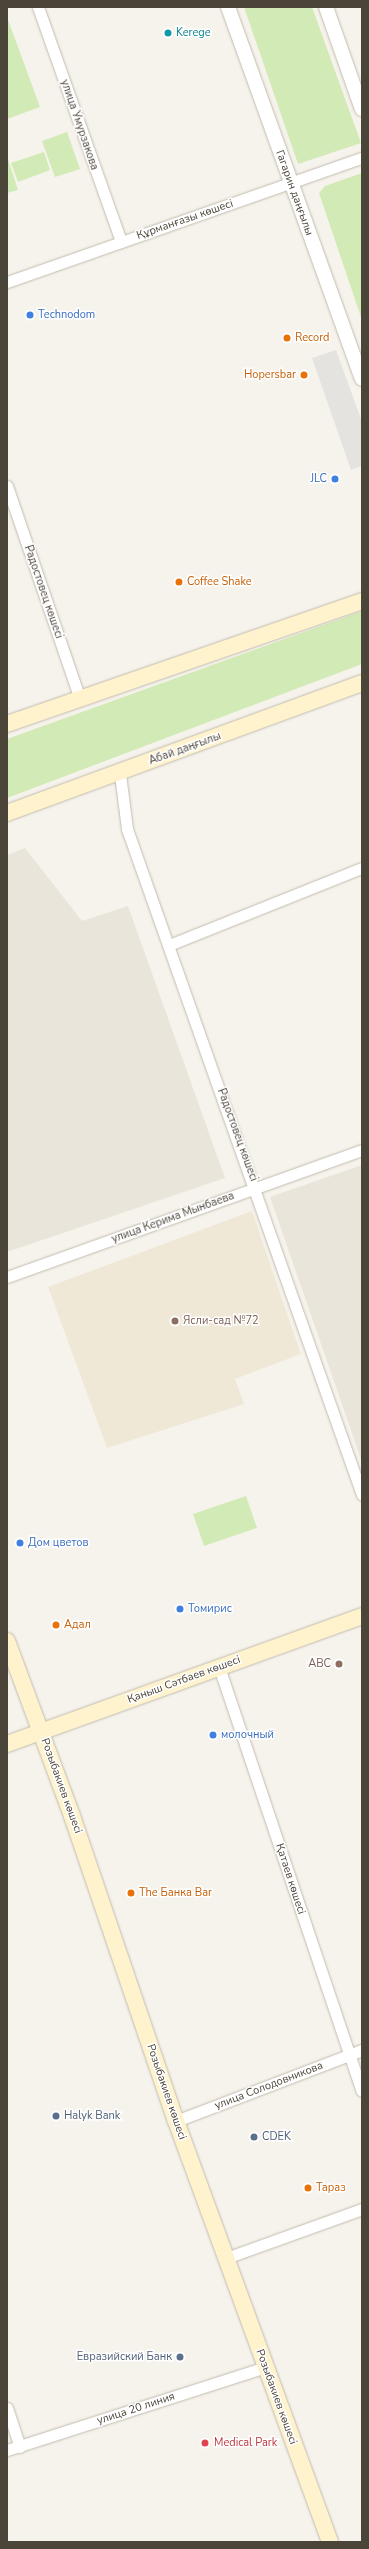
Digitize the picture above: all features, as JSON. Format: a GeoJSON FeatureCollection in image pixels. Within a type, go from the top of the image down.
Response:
{"type":"FeatureCollection","features":[{"type":"Feature","properties":{"kind":"main road"},"geometry":{"type":"LineString","coordinates":[[7,724],[362,601]]}},
{"type":"Feature","properties":{"kind":"main road","name":"Абай даңғылы"},"geometry":{"type":"LineString","coordinates":[[7,813],[120,774],[362,684]]}},
{"type":"Feature","properties":{"kind":"main road","name":"Қаныш Сәтбаев көшесі"},"geometry":{"type":"LineString","coordinates":[[7,1744],[362,1616]]}},
{"type":"Feature","properties":{"kind":"main road","name":"Розыбакиев көшесі"},"geometry":{"type":"LineString","coordinates":[[7,1641],[41,1731],[176,2121],[330,2542]]}},
{"type":"Feature","properties":{"kind":"street","name":"улица Умурзакова"},"geometry":{"type":"LineString","coordinates":[[38,7],[120,242]]}},
{"type":"Feature","properties":{"kind":"street","name":"Гагарин даңғылы"},"geometry":{"type":"LineString","coordinates":[[228,7],[290,183],[362,379]]}},
{"type":"Feature","properties":{"kind":"street"},"geometry":{"type":"LineString","coordinates":[[326,7],[362,109]]}},
{"type":"Feature","properties":{"kind":"street","name":"Құрманғазы көшесі"},"geometry":{"type":"LineString","coordinates":[[7,282],[362,158]]}},
{"type":"Feature","properties":{"kind":"street","name":"Радостовец көшесі"},"geometry":{"type":"LineString","coordinates":[[7,486],[80,699]]}},
{"type":"Feature","properties":{"kind":"street","name":"Радостовец көшесі"},"geometry":{"type":"LineString","coordinates":[[120,774],[127,829],[256,1188],[362,1495]]}},
{"type":"Feature","properties":{"kind":"street"},"geometry":{"type":"LineString","coordinates":[[168,944],[362,868]]}},
{"type":"Feature","properties":{"kind":"street","name":"улица Керима Мынбаева"},"geometry":{"type":"LineString","coordinates":[[7,1277],[362,1150]]}},
{"type":"Feature","properties":{"kind":"street","name":"Қатаев көшесі"},"geometry":{"type":"LineString","coordinates":[[218,1667],[348,2056],[362,2091]]}},
{"type":"Feature","properties":{"kind":"street","name":"улица Солодовникова"},"geometry":{"type":"LineString","coordinates":[[176,2121],[362,2050]]}},
{"type":"Feature","properties":{"kind":"street"},"geometry":{"type":"LineString","coordinates":[[226,2258],[362,2209]]}},
{"type":"Feature","properties":{"kind":"street","name":"улица 20 линия"},"geometry":{"type":"LineString","coordinates":[[7,2450],[265,2366]]}},
{"type":"Feature","properties":{"kind":"street"},"geometry":{"type":"LineString","coordinates":[[7,2408],[20,2447]]}},
{"type":"Feature","properties":{"kind":"shaded area"},"geometry":{"type":"Polygon","coordinates":[[[336,350],[362,422],[362,466],[351,470],[312,358],[336,350]]]}},
{"type":"Feature","properties":{"kind":"shaded area"},"geometry":{"type":"Polygon","coordinates":[[[25,848],[82,921],[128,906],[225,1178],[7,1252],[7,855],[25,848]]]}},
{"type":"Feature","properties":{"kind":"shaded area"},"geometry":{"type":"Polygon","coordinates":[[[362,1165],[362,1462],[270,1197],[362,1165]]]}},
{"type":"Feature","properties":{"kind":"shaded area","name":"Ясли-сад №72"},"geometry":{"type":"Polygon","coordinates":[[[252,1211],[301,1354],[235,1379],[244,1404],[107,1448],[48,1287],[252,1211]]]}},
{"type":"Feature","properties":{"kind":"green space"},"geometry":{"type":"Polygon","coordinates":[[[244,7],[312,7],[361,143],[298,164],[244,7]]]}},
{"type":"Feature","properties":{"kind":"green space"},"geometry":{"type":"Polygon","coordinates":[[[7,17],[40,107],[7,119],[7,17]]]}},
{"type":"Feature","properties":{"kind":"green space"},"geometry":{"type":"Polygon","coordinates":[[[67,132],[80,169],[55,177],[42,141],[67,132]]]}},
{"type":"Feature","properties":{"kind":"green space"},"geometry":{"type":"Polygon","coordinates":[[[44,152],[50,170],[18,182],[11,163],[44,152]]]}},
{"type":"Feature","properties":{"kind":"green space"},"geometry":{"type":"Polygon","coordinates":[[[7,156],[18,190],[7,193],[7,156]]]}},
{"type":"Feature","properties":{"kind":"green space"},"geometry":{"type":"Polygon","coordinates":[[[362,173],[362,320],[319,193],[325,186],[362,173]]]}},
{"type":"Feature","properties":{"kind":"green space"},"geometry":{"type":"Polygon","coordinates":[[[362,611],[362,664],[7,798],[7,739],[362,611]]]}},
{"type":"Feature","properties":{"kind":"green space"},"geometry":{"type":"Polygon","coordinates":[[[246,1496],[257,1528],[204,1546],[193,1514],[246,1496]]]}},
{"type":"Feature","properties":{"kind":"place","name":"Kerege"},"geometry":{"type":"Point","coordinates":[168,33]}},
{"type":"Feature","properties":{"kind":"place","name":"Technodom"},"geometry":{"type":"Point","coordinates":[30,315]}},
{"type":"Feature","properties":{"kind":"place","name":"Record"},"geometry":{"type":"Point","coordinates":[287,338]}},
{"type":"Feature","properties":{"kind":"place","name":"Hopersbar"},"geometry":{"type":"Point","coordinates":[304,375]}},
{"type":"Feature","properties":{"kind":"place","name":"JLC"},"geometry":{"type":"Point","coordinates":[335,479]}},
{"type":"Feature","properties":{"kind":"place","name":"Coffee Shake"},"geometry":{"type":"Point","coordinates":[179,582]}},
{"type":"Feature","properties":{"kind":"place","name":"Ясли-сад №72"},"geometry":{"type":"Point","coordinates":[175,1321]}},
{"type":"Feature","properties":{"kind":"place","name":"Дом цветов"},"geometry":{"type":"Point","coordinates":[20,1543]}},
{"type":"Feature","properties":{"kind":"place","name":"Томирис"},"geometry":{"type":"Point","coordinates":[180,1609]}},
{"type":"Feature","properties":{"kind":"place","name":"Адал"},"geometry":{"type":"Point","coordinates":[56,1625]}},
{"type":"Feature","properties":{"kind":"place","name":"ABC"},"geometry":{"type":"Point","coordinates":[339,1664]}},
{"type":"Feature","properties":{"kind":"place","name":"молочный"},"geometry":{"type":"Point","coordinates":[213,1735]}},
{"type":"Feature","properties":{"kind":"place","name":"The Банка Bar"},"geometry":{"type":"Point","coordinates":[131,1893]}},
{"type":"Feature","properties":{"kind":"place","name":"Halyk Bank"},"geometry":{"type":"Point","coordinates":[56,2116]}},
{"type":"Feature","properties":{"kind":"place","name":"CDEK"},"geometry":{"type":"Point","coordinates":[254,2137]}},
{"type":"Feature","properties":{"kind":"place","name":"Тараз"},"geometry":{"type":"Point","coordinates":[308,2188]}},
{"type":"Feature","properties":{"kind":"place","name":"Евразийский Банк"},"geometry":{"type":"Point","coordinates":[180,2357]}},
{"type":"Feature","properties":{"kind":"place","name":"Medical Park"},"geometry":{"type":"Point","coordinates":[205,2443]}}]}
